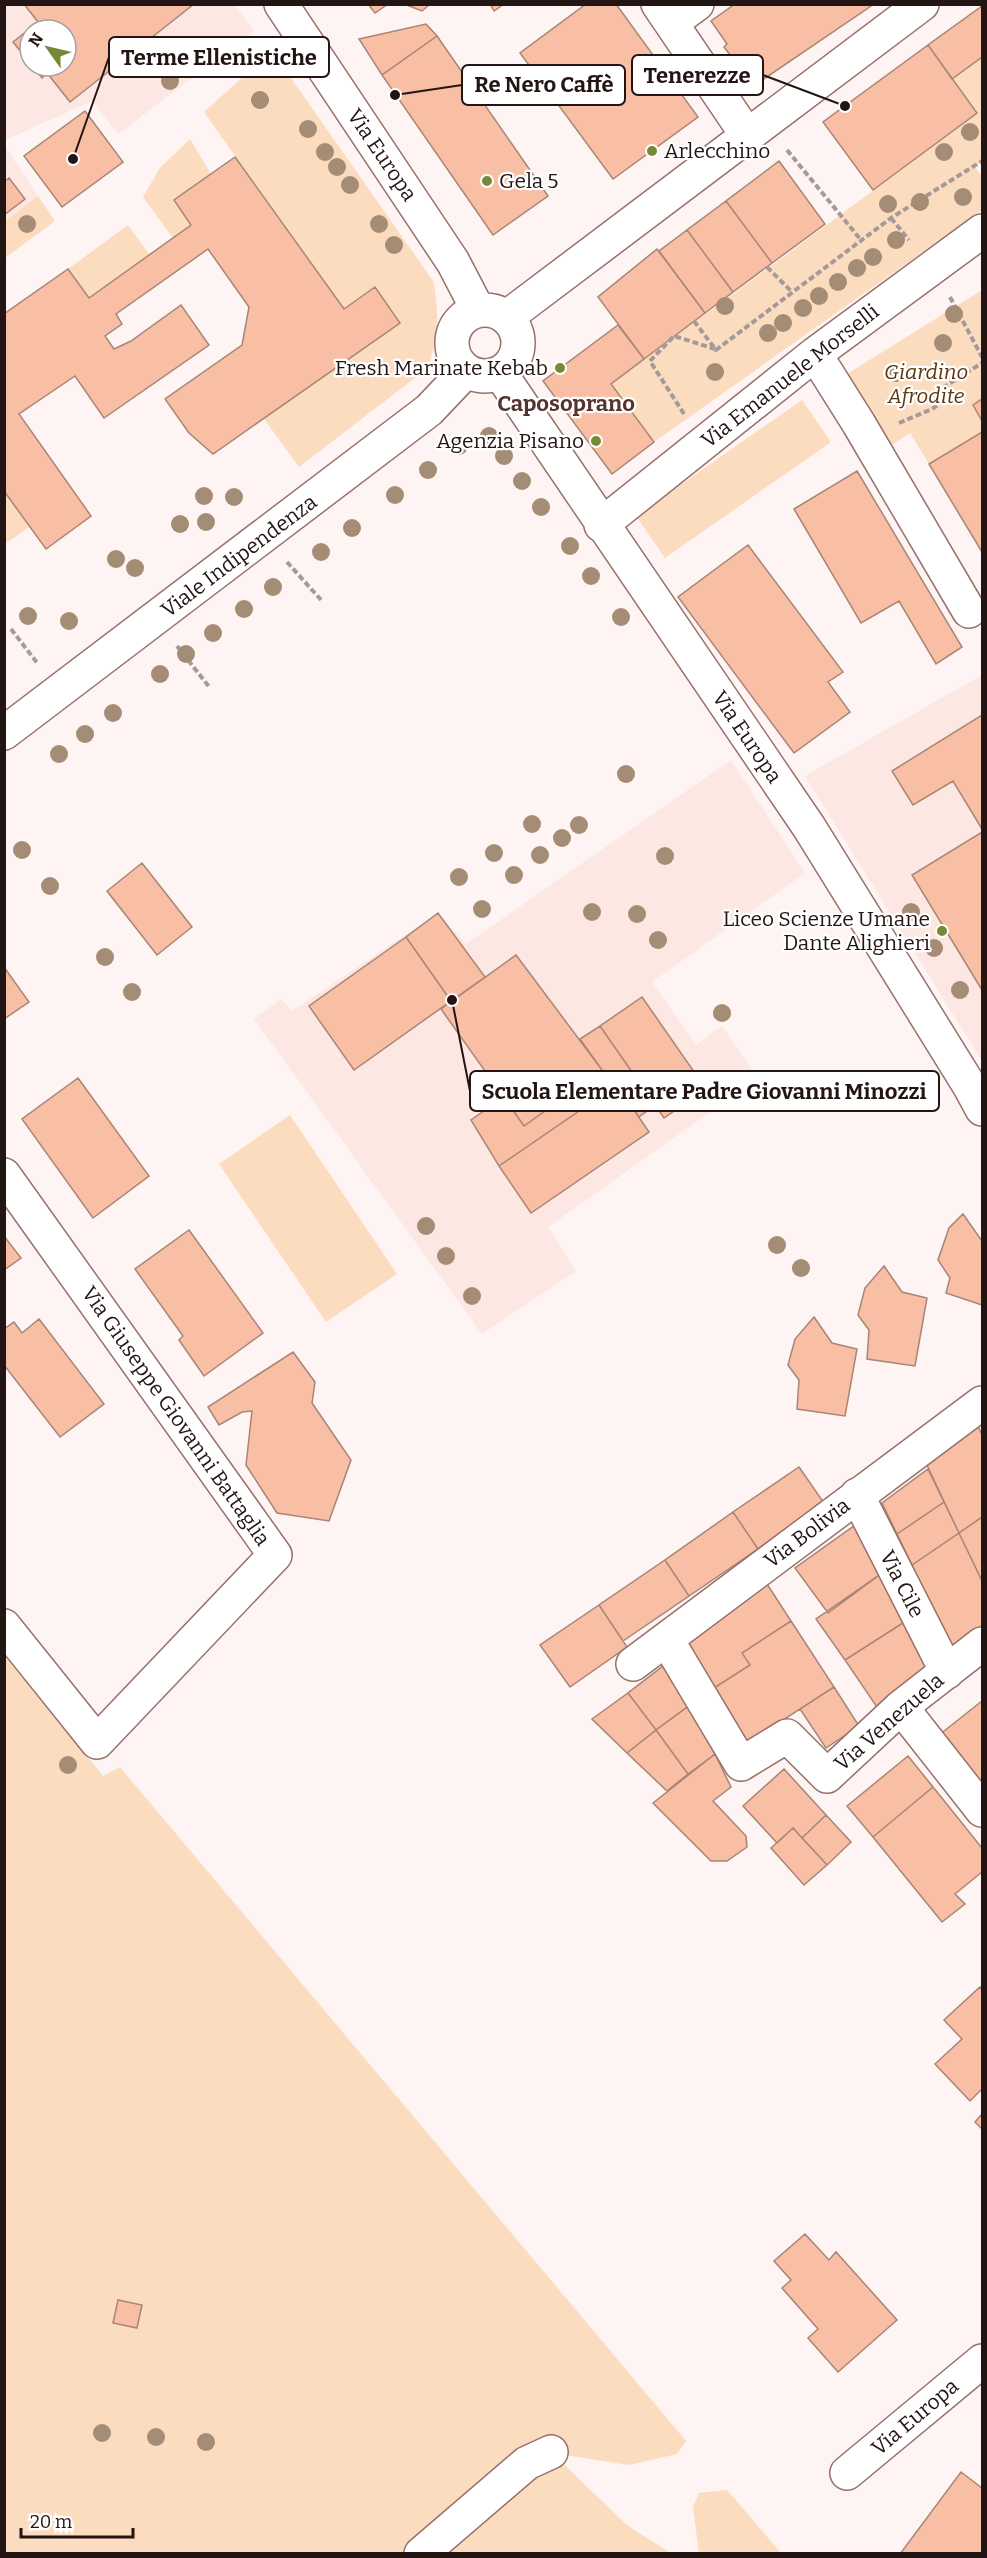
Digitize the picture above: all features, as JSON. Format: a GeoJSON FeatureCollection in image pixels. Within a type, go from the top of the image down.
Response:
{"type":"FeatureCollection","features":[{"type":"Feature","properties":{"kind":"street","name":"Via Europa"},"geometry":{"type":"LineString","coordinates":[[281,4],[453,262],[493,314]]}},
{"type":"Feature","properties":{"kind":"street"},"geometry":{"type":"LineString","coordinates":[[493,314],[518,336],[519,347],[515,358],[500,373],[489,376],[466,371],[455,360],[451,345],[454,329],[464,316],[493,314],[756,129],[922,4]]}},
{"type":"Feature","properties":{"kind":"street"},"geometry":{"type":"LineString","coordinates":[[675,11],[756,129]]}},
{"type":"Feature","properties":{"kind":"street","name":"Via Emanuele Morselli"},"geometry":{"type":"LineString","coordinates":[[601,525],[815,354],[982,231]]}},
{"type":"Feature","properties":{"kind":"street"},"geometry":{"type":"LineString","coordinates":[[815,354],[969,610]]}},
{"type":"Feature","properties":{"kind":"street","name":"Viale Indipendenza"},"geometry":{"type":"LineString","coordinates":[[4,733],[269,534],[429,410],[466,371]]}},
{"type":"Feature","properties":{"kind":"street","name":"Via Europa"},"geometry":{"type":"LineString","coordinates":[[500,373],[601,525],[809,828],[982,1109]]}},
{"type":"Feature","properties":{"kind":"street","name":"Via Giuseppe Giovanni Battaglia"},"geometry":{"type":"LineString","coordinates":[[4,1175],[275,1555],[191,1646],[97,1742],[4,1626]]}},
{"type":"Feature","properties":{"kind":"street","name":"Via Bolivia"},"geometry":{"type":"LineString","coordinates":[[633,1664],[982,1404]]}},
{"type":"Feature","properties":{"kind":"street","name":"Via Cile"},"geometry":{"type":"LineString","coordinates":[[857,1495],[947,1672]]}},
{"type":"Feature","properties":{"kind":"street","name":"Via Venezuela"},"geometry":{"type":"LineString","coordinates":[[667,1640],[741,1764],[787,1736],[827,1776],[902,1707],[982,1644]]}},
{"type":"Feature","properties":{"kind":"street"},"geometry":{"type":"LineString","coordinates":[[902,1707],[982,1810]]}},
{"type":"Feature","properties":{"kind":"street","name":"Via Europa"},"geometry":{"type":"LineString","coordinates":[[847,2473],[982,2361]]}},
{"type":"Feature","properties":{"kind":"street"},"geometry":{"type":"LineString","coordinates":[[421,2553],[527,2463],[551,2452]]}},
{"type":"Feature","properties":{"kind":"path"},"geometry":{"type":"LineString","coordinates":[[756,129],[861,240]]}},
{"type":"Feature","properties":{"kind":"path"},"geometry":{"type":"LineString","coordinates":[[716,350],[891,218],[982,161]]}},
{"type":"Feature","properties":{"kind":"path"},"geometry":{"type":"LineString","coordinates":[[767,267],[792,292]]}},
{"type":"Feature","properties":{"kind":"path"},"geometry":{"type":"LineString","coordinates":[[956,307],[982,357]]}},
{"type":"Feature","properties":{"kind":"path"},"geometry":{"type":"LineString","coordinates":[[694,321],[716,350]]}},
{"type":"Feature","properties":{"kind":"path"},"geometry":{"type":"LineString","coordinates":[[684,414],[650,361],[675,336],[716,350]]}},
{"type":"Feature","properties":{"kind":"path"},"geometry":{"type":"LineString","coordinates":[[859,424],[874,414],[889,417],[899,423],[932,409],[945,400],[944,387],[982,363]]}},
{"type":"Feature","properties":{"kind":"path"},"geometry":{"type":"LineString","coordinates":[[291,567],[322,601]]}},
{"type":"Feature","properties":{"kind":"path"},"geometry":{"type":"LineString","coordinates":[[11,629],[40,667]]}},
{"type":"Feature","properties":{"kind":"path"},"geometry":{"type":"LineString","coordinates":[[178,648],[210,688]]}},
{"type":"Feature","properties":{"kind":"shaded area"},"geometry":{"type":"Polygon","coordinates":[[[4,5],[235,5],[254,31],[118,134],[92,101],[5,140],[4,5]]]}},
{"type":"Feature","properties":{"kind":"shaded area"},"geometry":{"type":"Polygon","coordinates":[[[4,145],[38,196],[5,221],[4,221],[4,145]]]}},
{"type":"Feature","properties":{"kind":"shaded area","name":"Liceo Scienze Umane Dante Alighieri"},"geometry":{"type":"Polygon","coordinates":[[[982,675],[982,1061],[805,776],[982,675]]]}},
{"type":"Feature","properties":{"kind":"shaded area"},"geometry":{"type":"Polygon","coordinates":[[[731,760],[805,873],[652,982],[696,1045],[722,1026],[758,1078],[548,1227],[576,1271],[482,1334],[254,1019],[281,999],[292,1011],[438,913],[466,944],[731,760]]]}},
{"type":"Feature","properties":{"kind":"green space"},"geometry":{"type":"Polygon","coordinates":[[[272,51],[433,281],[437,304],[436,335],[428,368],[299,467],[264,419],[400,322],[375,287],[344,309],[204,112],[272,51]]]}},
{"type":"Feature","properties":{"kind":"green space"},"geometry":{"type":"Polygon","coordinates":[[[982,57],[982,161],[975,167],[982,176],[982,210],[654,442],[611,384],[977,114],[952,79],[982,57]]]}},
{"type":"Feature","properties":{"kind":"green space"},"geometry":{"type":"Polygon","coordinates":[[[190,139],[211,174],[174,200],[191,225],[173,238],[143,197],[160,168],[190,139]]]}},
{"type":"Feature","properties":{"kind":"green space"},"geometry":{"type":"Polygon","coordinates":[[[38,196],[55,221],[5,258],[5,221],[38,196]]]}},
{"type":"Feature","properties":{"kind":"green space"},"geometry":{"type":"Polygon","coordinates":[[[128,225],[149,254],[89,298],[68,269],[128,225]]]}},
{"type":"Feature","properties":{"kind":"green space","name":"Giardino Afrodite"},"geometry":{"type":"Polygon","coordinates":[[[982,290],[982,399],[973,405],[982,421],[982,432],[929,464],[910,433],[890,446],[847,374],[982,290]]]}},
{"type":"Feature","properties":{"kind":"green space"},"geometry":{"type":"Polygon","coordinates":[[[802,400],[831,442],[665,558],[636,516],[802,400]]]}},
{"type":"Feature","properties":{"kind":"green space"},"geometry":{"type":"Polygon","coordinates":[[[4,491],[29,527],[5,544],[4,544],[4,491]]]}},
{"type":"Feature","properties":{"kind":"green space"},"geometry":{"type":"Polygon","coordinates":[[[290,1115],[397,1274],[326,1322],[219,1164],[290,1115]]]}},
{"type":"Feature","properties":{"kind":"green space"},"geometry":{"type":"Polygon","coordinates":[[[4,1652],[103,1776],[120,1767],[686,2441],[677,2454],[629,2465],[552,2453],[628,2526],[671,2553],[5,2553],[4,1652]]]}},
{"type":"Feature","properties":{"kind":"green space"},"geometry":{"type":"Polygon","coordinates":[[[728,2490],[781,2553],[699,2553],[693,2507],[699,2493],[728,2490]]]}},
{"type":"Feature","properties":{"kind":"building"},"geometry":{"type":"Polygon","coordinates":[[[24,4],[194,4],[70,102],[51,78],[78,78],[78,18],[35,18],[24,4]]]}},
{"type":"Feature","properties":{"kind":"building"},"geometry":{"type":"Polygon","coordinates":[[[368,4],[388,4],[375,13],[368,4]]]}},
{"type":"Feature","properties":{"kind":"building"},"geometry":{"type":"Polygon","coordinates":[[[404,4],[430,4],[422,11],[404,4]]]}},
{"type":"Feature","properties":{"kind":"building"},"geometry":{"type":"Polygon","coordinates":[[[490,4],[504,4],[494,11],[490,4]]]}},
{"type":"Feature","properties":{"kind":"building"},"geometry":{"type":"Polygon","coordinates":[[[586,4],[616,4],[698,117],[613,179],[520,53],[586,4]]]}},
{"type":"Feature","properties":{"kind":"building"},"geometry":{"type":"Polygon","coordinates":[[[735,4],[874,4],[755,85],[739,61],[736,63],[724,47],[727,44],[711,21],[735,4]]]}},
{"type":"Feature","properties":{"kind":"building"},"geometry":{"type":"Polygon","coordinates":[[[982,6],[982,57],[952,79],[928,45],[982,6]]]}},
{"type":"Feature","properties":{"kind":"building"},"geometry":{"type":"Polygon","coordinates":[[[426,24],[437,36],[382,75],[359,39],[426,24]]]}},
{"type":"Feature","properties":{"kind":"building"},"geometry":{"type":"Polygon","coordinates":[[[437,36],[548,196],[493,235],[382,75],[437,36]]]}},
{"type":"Feature","properties":{"kind":"building"},"geometry":{"type":"Polygon","coordinates":[[[18,38],[18,48],[13,42],[18,38]]]}},
{"type":"Feature","properties":{"kind":"building"},"geometry":{"type":"Polygon","coordinates":[[[928,45],[977,113],[873,190],[823,122],[928,45]]]}},
{"type":"Feature","properties":{"kind":"building"},"geometry":{"type":"Polygon","coordinates":[[[85,111],[123,162],[62,207],[24,156],[85,111]]]}},
{"type":"Feature","properties":{"kind":"building"},"geometry":{"type":"Polygon","coordinates":[[[235,157],[344,309],[375,287],[400,323],[213,454],[189,433],[165,399],[242,345],[249,307],[208,249],[116,314],[122,324],[105,336],[114,349],[131,341],[181,305],[209,345],[104,418],[75,376],[19,414],[91,516],[46,549],[4,491],[4,314],[68,269],[89,298],[191,225],[174,200],[235,157]]]}},
{"type":"Feature","properties":{"kind":"building"},"geometry":{"type":"Polygon","coordinates":[[[779,161],[825,224],[772,263],[726,201],[779,161]]]}},
{"type":"Feature","properties":{"kind":"building"},"geometry":{"type":"Polygon","coordinates":[[[9,178],[25,199],[4,215],[4,182],[9,178]]]}},
{"type":"Feature","properties":{"kind":"building"},"geometry":{"type":"Polygon","coordinates":[[[726,201],[772,263],[733,292],[687,230],[726,201]]]}},
{"type":"Feature","properties":{"kind":"building"},"geometry":{"type":"Polygon","coordinates":[[[687,230],[733,292],[705,313],[659,251],[687,230]]]}},
{"type":"Feature","properties":{"kind":"building"},"geometry":{"type":"Polygon","coordinates":[[[657,249],[705,313],[644,359],[598,297],[657,249]]]}},
{"type":"Feature","properties":{"kind":"building"},"geometry":{"type":"Polygon","coordinates":[[[618,325],[644,359],[611,384],[654,442],[612,474],[543,381],[618,325]]]}},
{"type":"Feature","properties":{"kind":"building"},"geometry":{"type":"Polygon","coordinates":[[[982,399],[982,421],[973,405],[982,399]]]}},
{"type":"Feature","properties":{"kind":"building"},"geometry":{"type":"Polygon","coordinates":[[[982,432],[982,552],[929,464],[982,432]]]}},
{"type":"Feature","properties":{"kind":"building"},"geometry":{"type":"Polygon","coordinates":[[[857,471],[962,647],[936,664],[899,601],[861,623],[794,509],[857,471]]]}},
{"type":"Feature","properties":{"kind":"building"},"geometry":{"type":"Polygon","coordinates":[[[748,545],[843,672],[828,682],[850,712],[794,753],[678,597],[748,545]]]}},
{"type":"Feature","properties":{"kind":"building"},"geometry":{"type":"Polygon","coordinates":[[[982,715],[982,829],[953,781],[913,805],[892,771],[982,715]]]}},
{"type":"Feature","properties":{"kind":"building"},"geometry":{"type":"Polygon","coordinates":[[[982,832],[982,990],[912,875],[982,832]]]}},
{"type":"Feature","properties":{"kind":"building"},"geometry":{"type":"Polygon","coordinates":[[[142,863],[192,927],[157,955],[107,891],[142,863]]]}},
{"type":"Feature","properties":{"kind":"building"},"geometry":{"type":"Polygon","coordinates":[[[438,913],[485,977],[451,1001],[406,937],[438,913]]]}},
{"type":"Feature","properties":{"kind":"building"},"geometry":{"type":"Polygon","coordinates":[[[406,937],[451,1001],[354,1070],[309,1006],[406,937]]]}},
{"type":"Feature","properties":{"kind":"building"},"geometry":{"type":"Polygon","coordinates":[[[516,955],[602,1070],[524,1126],[441,1009],[516,955]]]}},
{"type":"Feature","properties":{"kind":"building"},"geometry":{"type":"Polygon","coordinates":[[[4,967],[29,1002],[4,1019],[4,967]]]}},
{"type":"Feature","properties":{"kind":"building"},"geometry":{"type":"Polygon","coordinates":[[[642,997],[706,1089],[664,1118],[600,1026],[642,997]]]}},
{"type":"Feature","properties":{"kind":"building"},"geometry":{"type":"Polygon","coordinates":[[[600,1026],[655,1105],[639,1117],[617,1085],[499,1166],[471,1120],[504,1097],[524,1126],[602,1070],[580,1039],[600,1026]]]}},
{"type":"Feature","properties":{"kind":"building"},"geometry":{"type":"Polygon","coordinates":[[[78,1078],[149,1176],[93,1218],[22,1119],[78,1078]]]}},
{"type":"Feature","properties":{"kind":"building"},"geometry":{"type":"Polygon","coordinates":[[[617,1085],[649,1132],[531,1213],[499,1166],[617,1085]]]}},
{"type":"Feature","properties":{"kind":"building"},"geometry":{"type":"Polygon","coordinates":[[[963,1214],[982,1241],[982,1305],[946,1293],[950,1278],[938,1260],[949,1228],[963,1214]]]}},
{"type":"Feature","properties":{"kind":"building"},"geometry":{"type":"Polygon","coordinates":[[[189,1230],[263,1333],[204,1376],[179,1340],[183,1336],[135,1269],[189,1230]]]}},
{"type":"Feature","properties":{"kind":"building"},"geometry":{"type":"Polygon","coordinates":[[[4,1236],[21,1258],[4,1270],[4,1236]]]}},
{"type":"Feature","properties":{"kind":"building"},"geometry":{"type":"Polygon","coordinates":[[[884,1266],[902,1292],[927,1298],[915,1366],[867,1359],[869,1330],[858,1315],[865,1288],[884,1266]]]}},
{"type":"Feature","properties":{"kind":"building"},"geometry":{"type":"Polygon","coordinates":[[[814,1317],[832,1343],[857,1349],[845,1416],[797,1409],[799,1380],[788,1365],[795,1339],[814,1317]]]}},
{"type":"Feature","properties":{"kind":"building"},"geometry":{"type":"Polygon","coordinates":[[[39,1319],[104,1404],[60,1437],[4,1365],[4,1329],[14,1322],[22,1333],[39,1319]]]}},
{"type":"Feature","properties":{"kind":"building"},"geometry":{"type":"Polygon","coordinates":[[[293,1352],[315,1382],[312,1403],[351,1460],[329,1521],[277,1513],[246,1465],[252,1411],[242,1412],[219,1425],[208,1407],[293,1352]]]}},
{"type":"Feature","properties":{"kind":"building"},"geometry":{"type":"Polygon","coordinates":[[[977,1424],[982,1435],[982,1517],[959,1533],[925,1461],[977,1424]]]}},
{"type":"Feature","properties":{"kind":"building"},"geometry":{"type":"Polygon","coordinates":[[[799,1467],[824,1503],[758,1549],[733,1512],[799,1467]]]}},
{"type":"Feature","properties":{"kind":"building"},"geometry":{"type":"Polygon","coordinates":[[[928,1469],[944,1502],[897,1534],[882,1503],[928,1469]]]}},
{"type":"Feature","properties":{"kind":"building"},"geometry":{"type":"Polygon","coordinates":[[[944,1502],[959,1533],[912,1565],[897,1534],[944,1502]]]}},
{"type":"Feature","properties":{"kind":"building"},"geometry":{"type":"Polygon","coordinates":[[[733,1512],[758,1549],[689,1596],[665,1560],[733,1512]]]}},
{"type":"Feature","properties":{"kind":"building"},"geometry":{"type":"Polygon","coordinates":[[[982,1517],[982,1581],[959,1533],[982,1517]]]}},
{"type":"Feature","properties":{"kind":"building"},"geometry":{"type":"Polygon","coordinates":[[[858,1523],[882,1573],[828,1613],[795,1568],[858,1523]]]}},
{"type":"Feature","properties":{"kind":"building"},"geometry":{"type":"Polygon","coordinates":[[[959,1533],[982,1581],[982,1630],[952,1654],[912,1565],[959,1533]]]}},
{"type":"Feature","properties":{"kind":"building"},"geometry":{"type":"Polygon","coordinates":[[[665,1560],[689,1596],[623,1641],[599,1605],[665,1560]]]}},
{"type":"Feature","properties":{"kind":"building"},"geometry":{"type":"Polygon","coordinates":[[[882,1573],[906,1621],[845,1660],[816,1619],[882,1573]]]}},
{"type":"Feature","properties":{"kind":"building"},"geometry":{"type":"Polygon","coordinates":[[[767,1584],[791,1621],[742,1653],[750,1665],[711,1690],[684,1646],[767,1584]]]}},
{"type":"Feature","properties":{"kind":"building"},"geometry":{"type":"Polygon","coordinates":[[[599,1605],[627,1647],[570,1687],[540,1645],[599,1605]]]}},
{"type":"Feature","properties":{"kind":"building"},"geometry":{"type":"Polygon","coordinates":[[[791,1621],[834,1687],[746,1744],[711,1690],[750,1665],[742,1653],[791,1621]]]}},
{"type":"Feature","properties":{"kind":"building"},"geometry":{"type":"Polygon","coordinates":[[[906,1621],[929,1671],[881,1713],[845,1660],[906,1621]]]}},
{"type":"Feature","properties":{"kind":"building"},"geometry":{"type":"Polygon","coordinates":[[[667,1663],[690,1705],[656,1730],[628,1693],[667,1663]]]}},
{"type":"Feature","properties":{"kind":"building"},"geometry":{"type":"Polygon","coordinates":[[[834,1687],[859,1726],[826,1748],[800,1709],[834,1687]]]}},
{"type":"Feature","properties":{"kind":"building"},"geometry":{"type":"Polygon","coordinates":[[[628,1693],[656,1730],[627,1753],[592,1719],[628,1693]]]}},
{"type":"Feature","properties":{"kind":"building"},"geometry":{"type":"Polygon","coordinates":[[[982,1701],[982,1789],[939,1735],[982,1701]]]}},
{"type":"Feature","properties":{"kind":"building"},"geometry":{"type":"Polygon","coordinates":[[[690,1705],[715,1754],[688,1774],[656,1730],[690,1705]]]}},
{"type":"Feature","properties":{"kind":"building"},"geometry":{"type":"Polygon","coordinates":[[[656,1730],[688,1774],[667,1791],[627,1753],[656,1730]]]}},
{"type":"Feature","properties":{"kind":"building"},"geometry":{"type":"Polygon","coordinates":[[[715,1754],[731,1787],[713,1801],[746,1836],[747,1847],[727,1861],[711,1861],[653,1803],[715,1754]]]}},
{"type":"Feature","properties":{"kind":"building"},"geometry":{"type":"Polygon","coordinates":[[[908,1756],[933,1787],[873,1837],[847,1806],[908,1756]]]}},
{"type":"Feature","properties":{"kind":"building"},"geometry":{"type":"Polygon","coordinates":[[[784,1769],[826,1815],[802,1838],[793,1828],[777,1843],[743,1806],[784,1769]]]}},
{"type":"Feature","properties":{"kind":"building"},"geometry":{"type":"Polygon","coordinates":[[[933,1787],[982,1848],[982,1872],[955,1894],[965,1904],[942,1922],[873,1837],[933,1787]]]}},
{"type":"Feature","properties":{"kind":"building"},"geometry":{"type":"Polygon","coordinates":[[[826,1815],[851,1842],[827,1865],[802,1838],[826,1815]]]}},
{"type":"Feature","properties":{"kind":"building"},"geometry":{"type":"Polygon","coordinates":[[[793,1828],[827,1865],[804,1885],[771,1848],[793,1828]]]}},
{"type":"Feature","properties":{"kind":"building"},"geometry":{"type":"Polygon","coordinates":[[[980,1987],[982,1990],[982,2089],[970,2101],[935,2064],[962,2039],[944,2020],[980,1987]]]}},
{"type":"Feature","properties":{"kind":"building"},"geometry":{"type":"Polygon","coordinates":[[[982,2114],[982,2129],[975,2122],[982,2114]]]}},
{"type":"Feature","properties":{"kind":"building"},"geometry":{"type":"Polygon","coordinates":[[[805,2234],[829,2260],[836,2252],[897,2320],[838,2372],[808,2338],[818,2329],[782,2288],[791,2280],[774,2261],[805,2234]]]}},
{"type":"Feature","properties":{"kind":"building"},"geometry":{"type":"Polygon","coordinates":[[[118,2300],[142,2305],[137,2328],[113,2323],[118,2300]]]}},
{"type":"Feature","properties":{"kind":"building"},"geometry":{"type":"Polygon","coordinates":[[[961,2472],[982,2488],[982,2554],[900,2554],[961,2472]]]}},
{"type":"Feature","properties":{"kind":"place","name":"Re Nero Caffè"},"geometry":{"type":"Point","coordinates":[395,95]}},
{"type":"Feature","properties":{"kind":"place","name":"Tenerezze"},"geometry":{"type":"Point","coordinates":[845,106]}},
{"type":"Feature","properties":{"kind":"place","name":"Arlecchino"},"geometry":{"type":"Point","coordinates":[652,151]}},
{"type":"Feature","properties":{"kind":"place","name":"Terme Ellenistiche"},"geometry":{"type":"Point","coordinates":[73,159]}},
{"type":"Feature","properties":{"kind":"place","name":"Gela 5"},"geometry":{"type":"Point","coordinates":[487,181]}},
{"type":"Feature","properties":{"kind":"place","name":"Fresh Marinate Kebab"},"geometry":{"type":"Point","coordinates":[560,368]}},
{"type":"Feature","properties":{"kind":"place","name":"Agenzia Pisano"},"geometry":{"type":"Point","coordinates":[596,441]}},
{"type":"Feature","properties":{"kind":"place","name":"Liceo Scienze Umane Dante Alighieri"},"geometry":{"type":"Point","coordinates":[942,931]}},
{"type":"Feature","properties":{"kind":"place","name":"Scuola Elementare Padre Giovanni Minozzi"},"geometry":{"type":"Point","coordinates":[452,1000]}},
{"type":"Feature","properties":{"kind":"district","name":"Caposoprano"},"geometry":{"type":"Point","coordinates":[566,403]}}]}
